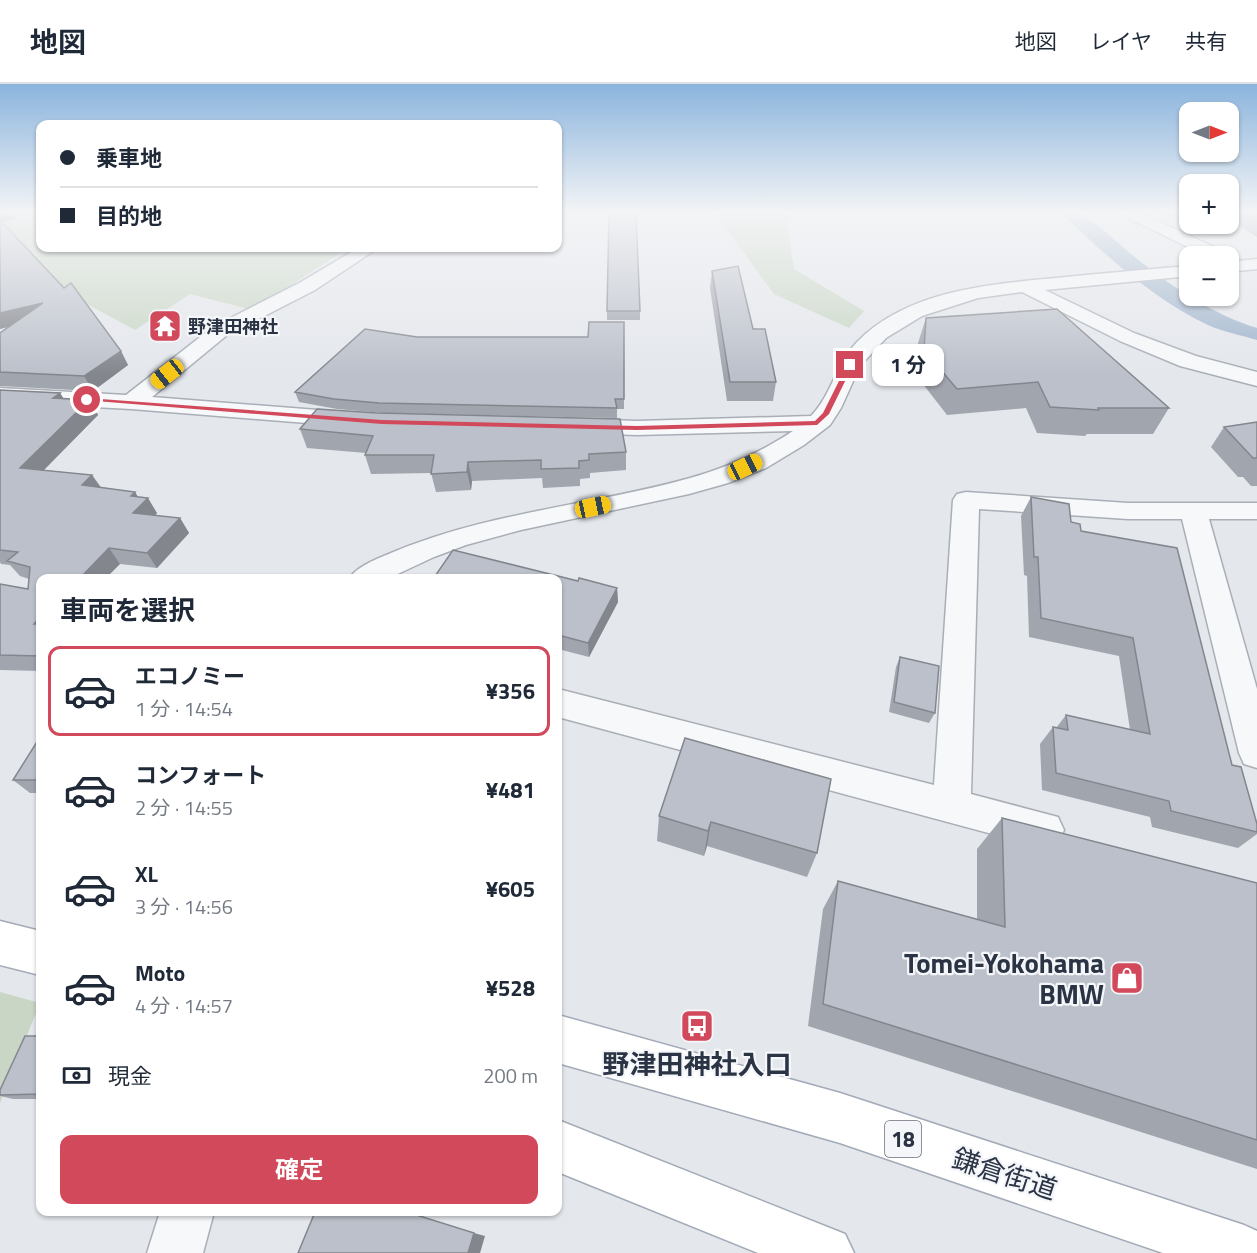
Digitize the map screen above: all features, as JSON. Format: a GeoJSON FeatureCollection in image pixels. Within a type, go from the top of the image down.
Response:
{"type":"FeatureCollection","features":[{"type":"Feature","properties":{"kind":"main road","name":"鎌倉街道"},"geometry":{"type":"LineString","coordinates":[[562,1040],[840,1118],[1244,1253]]}},
{"type":"Feature","properties":{"kind":"main road"},"geometry":{"type":"LineString","coordinates":[[562,1148],[826,1253]]}},
{"type":"Feature","properties":{"kind":"street"},"geometry":{"type":"LineString","coordinates":[[131,402],[220,332],[309,286],[341,266]]}},
{"type":"Feature","properties":{"kind":"street"},"geometry":{"type":"LineString","coordinates":[[372,574],[436,546],[488,531],[672,492],[730,474],[775,453],[826,414],[850,365],[886,327],[916,310],[957,298],[1025,285],[1179,272]]}},
{"type":"Feature","properties":{"kind":"street"},"geometry":{"type":"LineString","coordinates":[[1025,285],[1045,298],[1137,341],[1188,361],[1257,379]]}},
{"type":"Feature","properties":{"kind":"street"},"geometry":{"type":"LineString","coordinates":[[0,395],[131,402],[382,422]]}},
{"type":"Feature","properties":{"kind":"street"},"geometry":{"type":"LineString","coordinates":[[556,426],[637,428],[817,423]]}},
{"type":"Feature","properties":{"kind":"street"},"geometry":{"type":"LineString","coordinates":[[952,806],[966,500],[1128,511],[1257,511]]}},
{"type":"Feature","properties":{"kind":"street"},"geometry":{"type":"LineString","coordinates":[[1193,511],[1257,753]]}},
{"type":"Feature","properties":{"kind":"street"},"geometry":{"type":"LineString","coordinates":[[562,704],[1077,838]]}},
{"type":"Feature","properties":{"kind":"street"},"geometry":{"type":"LineString","coordinates":[[175,1253],[186,1216]]}},
{"type":"Feature","properties":{"kind":"green space"},"geometry":{"type":"Polygon","coordinates":[[[33,266],[321,266],[253,310],[190,294],[135,330],[50,284],[33,266]]]}},
{"type":"Feature","properties":{"kind":"green space"},"geometry":{"type":"Polygon","coordinates":[[[753,266],[793,266],[794,269],[864,311],[849,328],[774,294],[753,266]]]}},
{"type":"Feature","properties":{"kind":"green space"},"geometry":{"type":"Polygon","coordinates":[[[0,992],[36,1002],[36,1013],[0,1103],[0,992]]]}},
{"type":"Feature","properties":{"kind":"water"},"geometry":{"type":"Polygon","coordinates":[[[1119,266],[1146,266],[1179,289],[1179,306],[1206,306],[1257,328],[1257,340],[1226,332],[1188,315],[1150,290],[1119,266]]]}},
{"type":"Feature","properties":{"kind":"building"},"geometry":{"type":"Polygon","coordinates":[[[0,266],[43,266],[64,288],[71,283],[121,351],[84,376],[0,372],[0,333],[43,303],[0,313],[0,266]]]}},
{"type":"Feature","properties":{"kind":"building"},"geometry":{"type":"Polygon","coordinates":[[[608,266],[638,266],[640,311],[607,311],[608,266]]]}},
{"type":"Feature","properties":{"kind":"building"},"geometry":{"type":"Polygon","coordinates":[[[738,266],[753,329],[765,329],[776,382],[730,382],[712,271],[738,266]]]}},
{"type":"Feature","properties":{"kind":"building"},"geometry":{"type":"Polygon","coordinates":[[[1057,309],[1169,408],[1098,408],[1099,410],[1050,407],[1038,382],[957,389],[924,350],[926,318],[1057,309]]]}},
{"type":"Feature","properties":{"kind":"building"},"geometry":{"type":"Polygon","coordinates":[[[589,322],[624,322],[624,399],[615,399],[617,408],[379,403],[334,399],[295,392],[365,329],[417,337],[588,337],[589,322]]]}},
{"type":"Feature","properties":{"kind":"building"},"geometry":{"type":"Polygon","coordinates":[[[0,390],[60,393],[53,398],[89,400],[20,468],[92,475],[82,485],[135,492],[131,496],[148,498],[133,513],[180,518],[147,553],[109,548],[84,574],[36,574],[36,622],[34,624],[36,624],[36,656],[0,655],[0,584],[28,589],[30,567],[7,561],[18,552],[0,550],[0,390]]]}},
{"type":"Feature","properties":{"kind":"building"},"geometry":{"type":"Polygon","coordinates":[[[317,409],[377,413],[620,419],[626,452],[589,454],[589,460],[579,461],[579,468],[541,469],[541,460],[468,462],[467,472],[431,474],[434,455],[365,455],[373,436],[300,429],[317,409]]]}},
{"type":"Feature","properties":{"kind":"building"},"geometry":{"type":"Polygon","coordinates":[[[1257,422],[1257,458],[1253,458],[1224,427],[1257,422]]]}},
{"type":"Feature","properties":{"kind":"building"},"geometry":{"type":"Polygon","coordinates":[[[1031,497],[1069,504],[1071,522],[1080,524],[1081,531],[1177,548],[1232,765],[1241,767],[1257,824],[1257,832],[1171,811],[1169,801],[1056,773],[1053,727],[1068,730],[1066,715],[1150,734],[1133,638],[1041,618],[1038,557],[1034,557],[1031,497]]]}},
{"type":"Feature","properties":{"kind":"building"},"geometry":{"type":"Polygon","coordinates":[[[453,550],[550,574],[436,574],[453,550]]]}},
{"type":"Feature","properties":{"kind":"building"},"geometry":{"type":"Polygon","coordinates":[[[562,577],[578,581],[579,578],[617,588],[588,643],[562,636],[562,577]]]}},
{"type":"Feature","properties":{"kind":"building"},"geometry":{"type":"Polygon","coordinates":[[[900,657],[939,666],[935,713],[894,702],[900,657]]]}},
{"type":"Feature","properties":{"kind":"building"},"geometry":{"type":"Polygon","coordinates":[[[685,738],[831,779],[817,853],[711,822],[708,831],[659,816],[685,738]]]}},
{"type":"Feature","properties":{"kind":"building"},"geometry":{"type":"Polygon","coordinates":[[[36,743],[36,780],[13,780],[36,743]]]}},
{"type":"Feature","properties":{"kind":"building"},"geometry":{"type":"Polygon","coordinates":[[[1002,818],[1257,883],[1257,1140],[823,1004],[838,881],[1005,927],[1002,818]]]}},
{"type":"Feature","properties":{"kind":"building"},"geometry":{"type":"Polygon","coordinates":[[[25,1036],[36,1036],[36,1094],[0,1095],[0,1090],[25,1036]]]}},
{"type":"Feature","properties":{"kind":"building"},"geometry":{"type":"Polygon","coordinates":[[[313,1216],[420,1216],[474,1233],[468,1253],[298,1253],[313,1216]]]}},
{"type":"Feature","properties":{"kind":"place","name":"野津田神社"},"geometry":{"type":"Point","coordinates":[165,326]}},
{"type":"Feature","properties":{"kind":"place","name":"Tomei-Yokohama BMW"},"geometry":{"type":"Point","coordinates":[1127,978]}},
{"type":"Feature","properties":{"kind":"place","name":"野津田神社入口"},"geometry":{"type":"Point","coordinates":[697,1026]}},
{"type":"Feature","properties":{"kind":"route"},"geometry":{"type":"LineString","coordinates":[[87,400],[382,422],[637,428],[817,423],[826,414],[850,365]]}}]}
